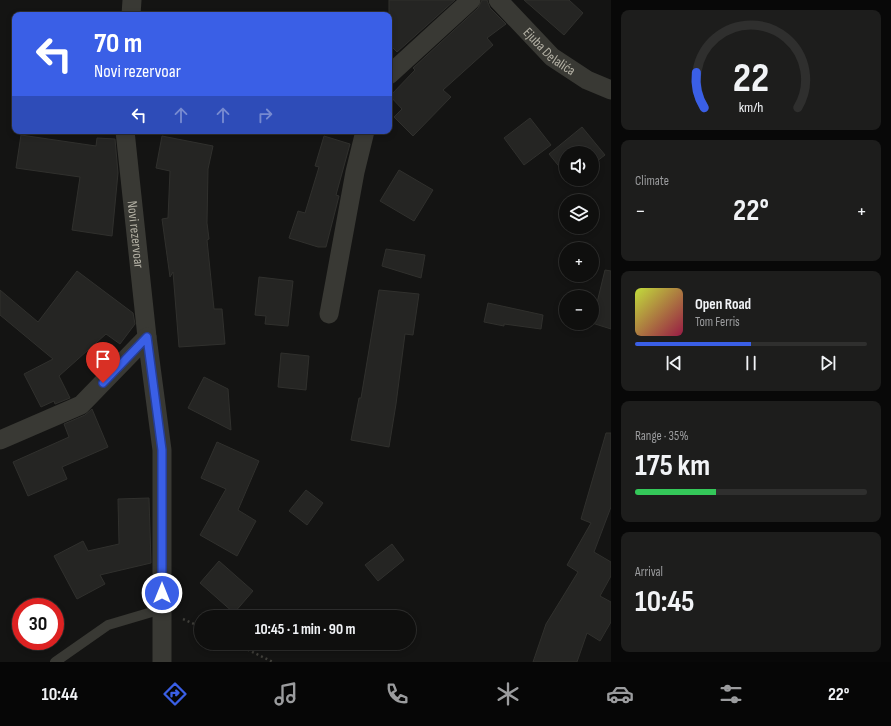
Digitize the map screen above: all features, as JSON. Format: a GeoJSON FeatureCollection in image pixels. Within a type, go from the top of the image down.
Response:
{"type":"FeatureCollection","features":[{"type":"Feature","properties":{"kind":"street"},"geometry":{"type":"LineString","coordinates":[[131,12],[132,0]]}},
{"type":"Feature","properties":{"kind":"street"},"geometry":{"type":"LineString","coordinates":[[392,72],[471,0]]}},
{"type":"Feature","properties":{"kind":"street","name":"Ejuba Delalića"},"geometry":{"type":"LineString","coordinates":[[498,0],[552,57],[587,80],[611,90]]}},
{"type":"Feature","properties":{"kind":"street","name":"Novi rezervoar"},"geometry":{"type":"LineString","coordinates":[[125,134],[147,337],[162,450],[162,662]]}},
{"type":"Feature","properties":{"kind":"street"},"geometry":{"type":"LineString","coordinates":[[329,314],[363,134]]}},
{"type":"Feature","properties":{"kind":"street"},"geometry":{"type":"LineString","coordinates":[[0,440],[81,405],[147,337]]}},
{"type":"Feature","properties":{"kind":"lane"},"geometry":{"type":"LineString","coordinates":[[55,662],[108,625],[162,608]]}},
{"type":"Feature","properties":{"kind":"path"},"geometry":{"type":"LineString","coordinates":[[248,650],[273,662]]}},
{"type":"Feature","properties":{"kind":"building"},"geometry":{"type":"Polygon","coordinates":[[[389,0],[455,0],[397,52],[392,47],[392,12],[389,12],[389,0]]]}},
{"type":"Feature","properties":{"kind":"building"},"geometry":{"type":"Polygon","coordinates":[[[482,0],[487,0],[490,8],[506,24],[487,38],[493,45],[443,90],[451,97],[413,136],[394,117],[402,109],[392,98],[392,94],[415,70],[413,68],[478,8],[482,0]]]}},
{"type":"Feature","properties":{"kind":"building"},"geometry":{"type":"Polygon","coordinates":[[[524,0],[569,0],[583,13],[564,35],[524,0]]]}},
{"type":"Feature","properties":{"kind":"building"},"geometry":{"type":"Polygon","coordinates":[[[530,118],[551,145],[524,165],[504,138],[530,118]]]}},
{"type":"Feature","properties":{"kind":"building"},"geometry":{"type":"Polygon","coordinates":[[[582,127],[598,146],[559,146],[559,166],[549,154],[582,127]]]}},
{"type":"Feature","properties":{"kind":"building"},"geometry":{"type":"Polygon","coordinates":[[[21,135],[96,146],[97,138],[115,139],[118,173],[112,236],[72,230],[80,177],[16,168],[21,135]]]}},
{"type":"Feature","properties":{"kind":"building"},"geometry":{"type":"Polygon","coordinates":[[[162,136],[213,146],[208,169],[207,223],[209,239],[207,240],[214,309],[222,309],[225,344],[179,347],[173,272],[170,277],[162,219],[168,218],[170,171],[156,168],[162,136]]]}},
{"type":"Feature","properties":{"kind":"building"},"geometry":{"type":"Polygon","coordinates":[[[324,136],[350,144],[336,195],[339,196],[326,247],[318,247],[289,238],[298,211],[305,213],[319,167],[315,166],[324,136]]]}},
{"type":"Feature","properties":{"kind":"building"},"geometry":{"type":"Polygon","coordinates":[[[599,148],[605,155],[599,160],[599,148]]]}},
{"type":"Feature","properties":{"kind":"building"},"geometry":{"type":"Polygon","coordinates":[[[399,170],[433,190],[414,221],[380,201],[399,170]]]}},
{"type":"Feature","properties":{"kind":"building"},"geometry":{"type":"Polygon","coordinates":[[[386,249],[425,255],[421,278],[382,266],[386,249]]]}},
{"type":"Feature","properties":{"kind":"building"},"geometry":{"type":"Polygon","coordinates":[[[605,270],[611,271],[611,329],[599,325],[599,294],[605,270]]]}},
{"type":"Feature","properties":{"kind":"building"},"geometry":{"type":"Polygon","coordinates":[[[77,271],[133,313],[135,324],[120,344],[106,334],[59,376],[70,398],[55,404],[54,401],[41,407],[24,374],[53,359],[0,315],[0,290],[38,322],[77,271]]]}},
{"type":"Feature","properties":{"kind":"building"},"geometry":{"type":"Polygon","coordinates":[[[259,277],[293,281],[288,326],[265,324],[266,316],[255,315],[259,277]]]}},
{"type":"Feature","properties":{"kind":"building"},"geometry":{"type":"Polygon","coordinates":[[[379,290],[419,294],[413,335],[405,334],[389,447],[351,440],[359,398],[361,398],[379,290]]]}},
{"type":"Feature","properties":{"kind":"building"},"geometry":{"type":"Polygon","coordinates":[[[488,303],[543,315],[541,329],[504,324],[504,326],[484,322],[488,303]]]}},
{"type":"Feature","properties":{"kind":"building"},"geometry":{"type":"Polygon","coordinates":[[[281,353],[309,356],[306,390],[278,387],[281,353]]]}},
{"type":"Feature","properties":{"kind":"building"},"geometry":{"type":"Polygon","coordinates":[[[204,377],[228,389],[231,430],[188,408],[204,377]]]}},
{"type":"Feature","properties":{"kind":"building"},"geometry":{"type":"Polygon","coordinates":[[[92,409],[108,447],[62,467],[67,479],[28,496],[13,462],[69,437],[64,424],[85,415],[92,409]]]}},
{"type":"Feature","properties":{"kind":"building"},"geometry":{"type":"Polygon","coordinates":[[[606,433],[611,433],[611,507],[594,552],[611,562],[611,576],[600,596],[611,602],[611,622],[600,641],[587,633],[577,662],[533,662],[546,624],[578,572],[567,565],[591,523],[581,519],[606,433]]]}},
{"type":"Feature","properties":{"kind":"building"},"geometry":{"type":"Polygon","coordinates":[[[217,442],[259,461],[238,510],[256,521],[237,556],[200,535],[226,489],[201,478],[217,442]]]}},
{"type":"Feature","properties":{"kind":"building"},"geometry":{"type":"Polygon","coordinates":[[[306,490],[323,503],[307,525],[289,511],[306,490]]]}},
{"type":"Feature","properties":{"kind":"building"},"geometry":{"type":"Polygon","coordinates":[[[149,498],[151,563],[100,575],[105,584],[77,599],[54,556],[83,541],[88,551],[119,544],[118,499],[149,498]]]}},
{"type":"Feature","properties":{"kind":"building"},"geometry":{"type":"Polygon","coordinates":[[[392,544],[404,560],[378,581],[365,565],[392,544]]]}},
{"type":"Feature","properties":{"kind":"building"},"geometry":{"type":"Polygon","coordinates":[[[219,561],[253,591],[237,610],[231,610],[200,583],[219,561]]]}},
{"type":"Feature","properties":{"kind":"route"},"geometry":{"type":"LineString","coordinates":[[103,383],[147,337],[162,450],[162,593]]}}]}
